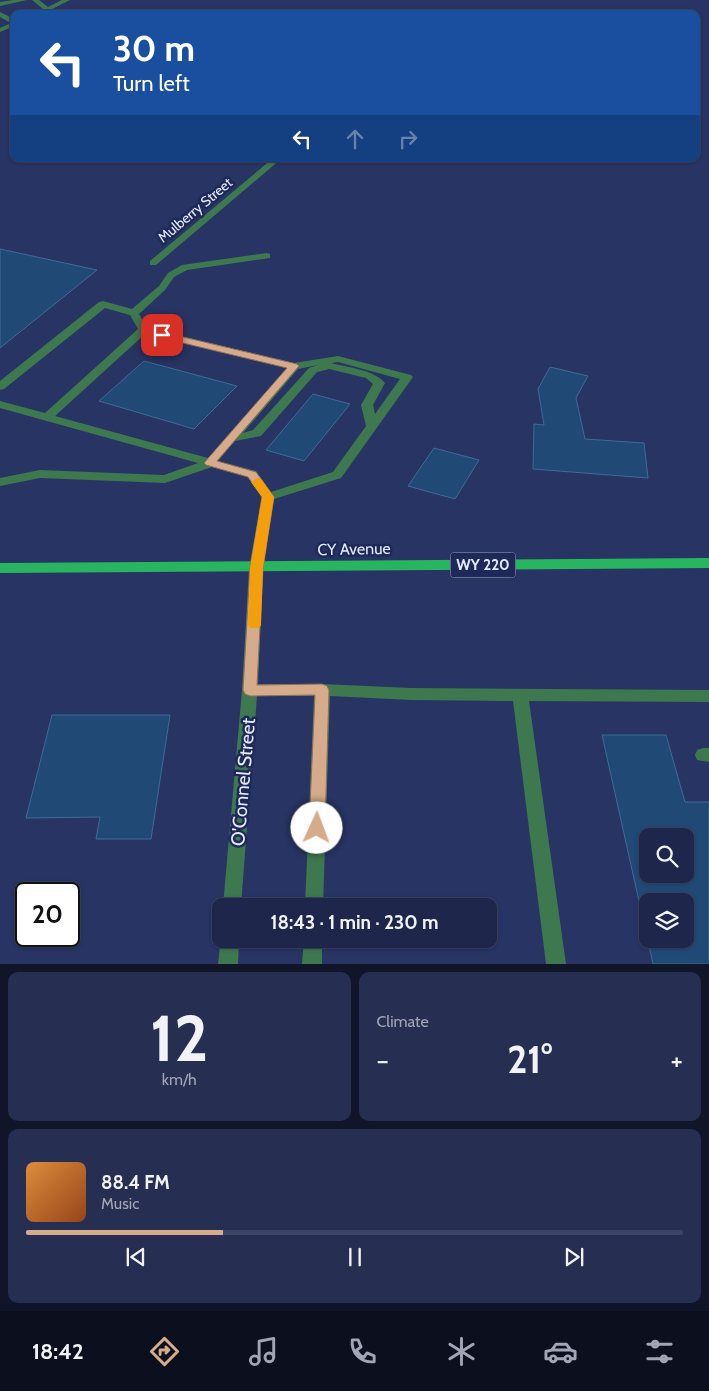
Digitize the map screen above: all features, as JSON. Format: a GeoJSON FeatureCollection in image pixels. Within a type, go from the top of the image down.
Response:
{"type":"FeatureCollection","features":[{"type":"Feature","properties":{"kind":"main road","name":"CY Avenue"},"geometry":{"type":"LineString","coordinates":[[0,568],[256,568],[709,563]]}},
{"type":"Feature","properties":{"kind":"street"},"geometry":{"type":"LineString","coordinates":[[0,4],[24,0]]}},
{"type":"Feature","properties":{"kind":"street"},"geometry":{"type":"LineString","coordinates":[[35,0],[47,9],[67,0]]}},
{"type":"Feature","properties":{"kind":"street","name":"Mulberry Street"},"geometry":{"type":"LineString","coordinates":[[153,262],[273,162]]}},
{"type":"Feature","properties":{"kind":"street"},"geometry":{"type":"LineString","coordinates":[[134,313],[162,288],[171,275],[185,267],[267,256]]}},
{"type":"Feature","properties":{"kind":"street"},"geometry":{"type":"LineString","coordinates":[[0,388],[103,304],[134,313],[143,330],[294,366],[338,359],[407,377],[337,475],[268,497],[252,474],[0,404]]}},
{"type":"Feature","properties":{"kind":"street"},"geometry":{"type":"LineString","coordinates":[[47,417],[143,330]]}},
{"type":"Feature","properties":{"kind":"street"},"geometry":{"type":"LineString","coordinates":[[0,482],[40,474],[165,479],[210,463],[294,366]]}},
{"type":"Feature","properties":{"kind":"street"},"geometry":{"type":"LineString","coordinates":[[230,439],[257,433],[313,370],[329,366],[370,376],[379,383],[367,404],[372,426]]}},
{"type":"Feature","properties":{"kind":"street","name":"O'Connel Street"},"geometry":{"type":"LineString","coordinates":[[233,898],[250,690],[256,568],[268,497]]}},
{"type":"Feature","properties":{"kind":"street"},"geometry":{"type":"LineString","coordinates":[[250,690],[322,690],[411,694],[709,696]]}},
{"type":"Feature","properties":{"kind":"street"},"geometry":{"type":"LineString","coordinates":[[314,898],[322,690]]}},
{"type":"Feature","properties":{"kind":"street"},"geometry":{"type":"LineString","coordinates":[[520,695],[556,964]]}},
{"type":"Feature","properties":{"kind":"street"},"geometry":{"type":"LineString","coordinates":[[228,964],[229,948]]}},
{"type":"Feature","properties":{"kind":"street"},"geometry":{"type":"LineString","coordinates":[[312,964],[313,948]]}},
{"type":"Feature","properties":{"kind":"building"},"geometry":{"type":"Polygon","coordinates":[[[0,249],[97,270],[0,348],[0,249]]]}},
{"type":"Feature","properties":{"kind":"building"},"geometry":{"type":"Polygon","coordinates":[[[144,361],[237,386],[194,429],[99,401],[144,361]]]}},
{"type":"Feature","properties":{"kind":"building"},"geometry":{"type":"Polygon","coordinates":[[[550,367],[588,376],[576,398],[585,439],[644,443],[648,478],[533,469],[534,424],[544,425],[538,389],[550,367]]]}},
{"type":"Feature","properties":{"kind":"building"},"geometry":{"type":"Polygon","coordinates":[[[313,394],[350,404],[304,461],[266,450],[313,394]]]}},
{"type":"Feature","properties":{"kind":"building"},"geometry":{"type":"Polygon","coordinates":[[[434,448],[479,460],[455,499],[408,486],[434,448]]]}},
{"type":"Feature","properties":{"kind":"building"},"geometry":{"type":"Polygon","coordinates":[[[52,715],[170,715],[151,839],[96,839],[100,817],[26,818],[52,715]]]}},
{"type":"Feature","properties":{"kind":"building"},"geometry":{"type":"Polygon","coordinates":[[[602,735],[666,735],[685,802],[709,802],[709,964],[653,964],[649,948],[694,948],[694,893],[639,893],[639,901],[602,735]]]}},
{"type":"Feature","properties":{"kind":"slow traffic"},"geometry":{"type":"LineString","coordinates":[[254,625],[256,568],[268,497],[257,482]]}},
{"type":"Feature","properties":{"kind":"route"},"geometry":{"type":"LineString","coordinates":[[162,335],[294,366],[210,463],[252,474],[268,497],[256,568],[255,620],[250,690],[322,690],[317,828]]}}]}
